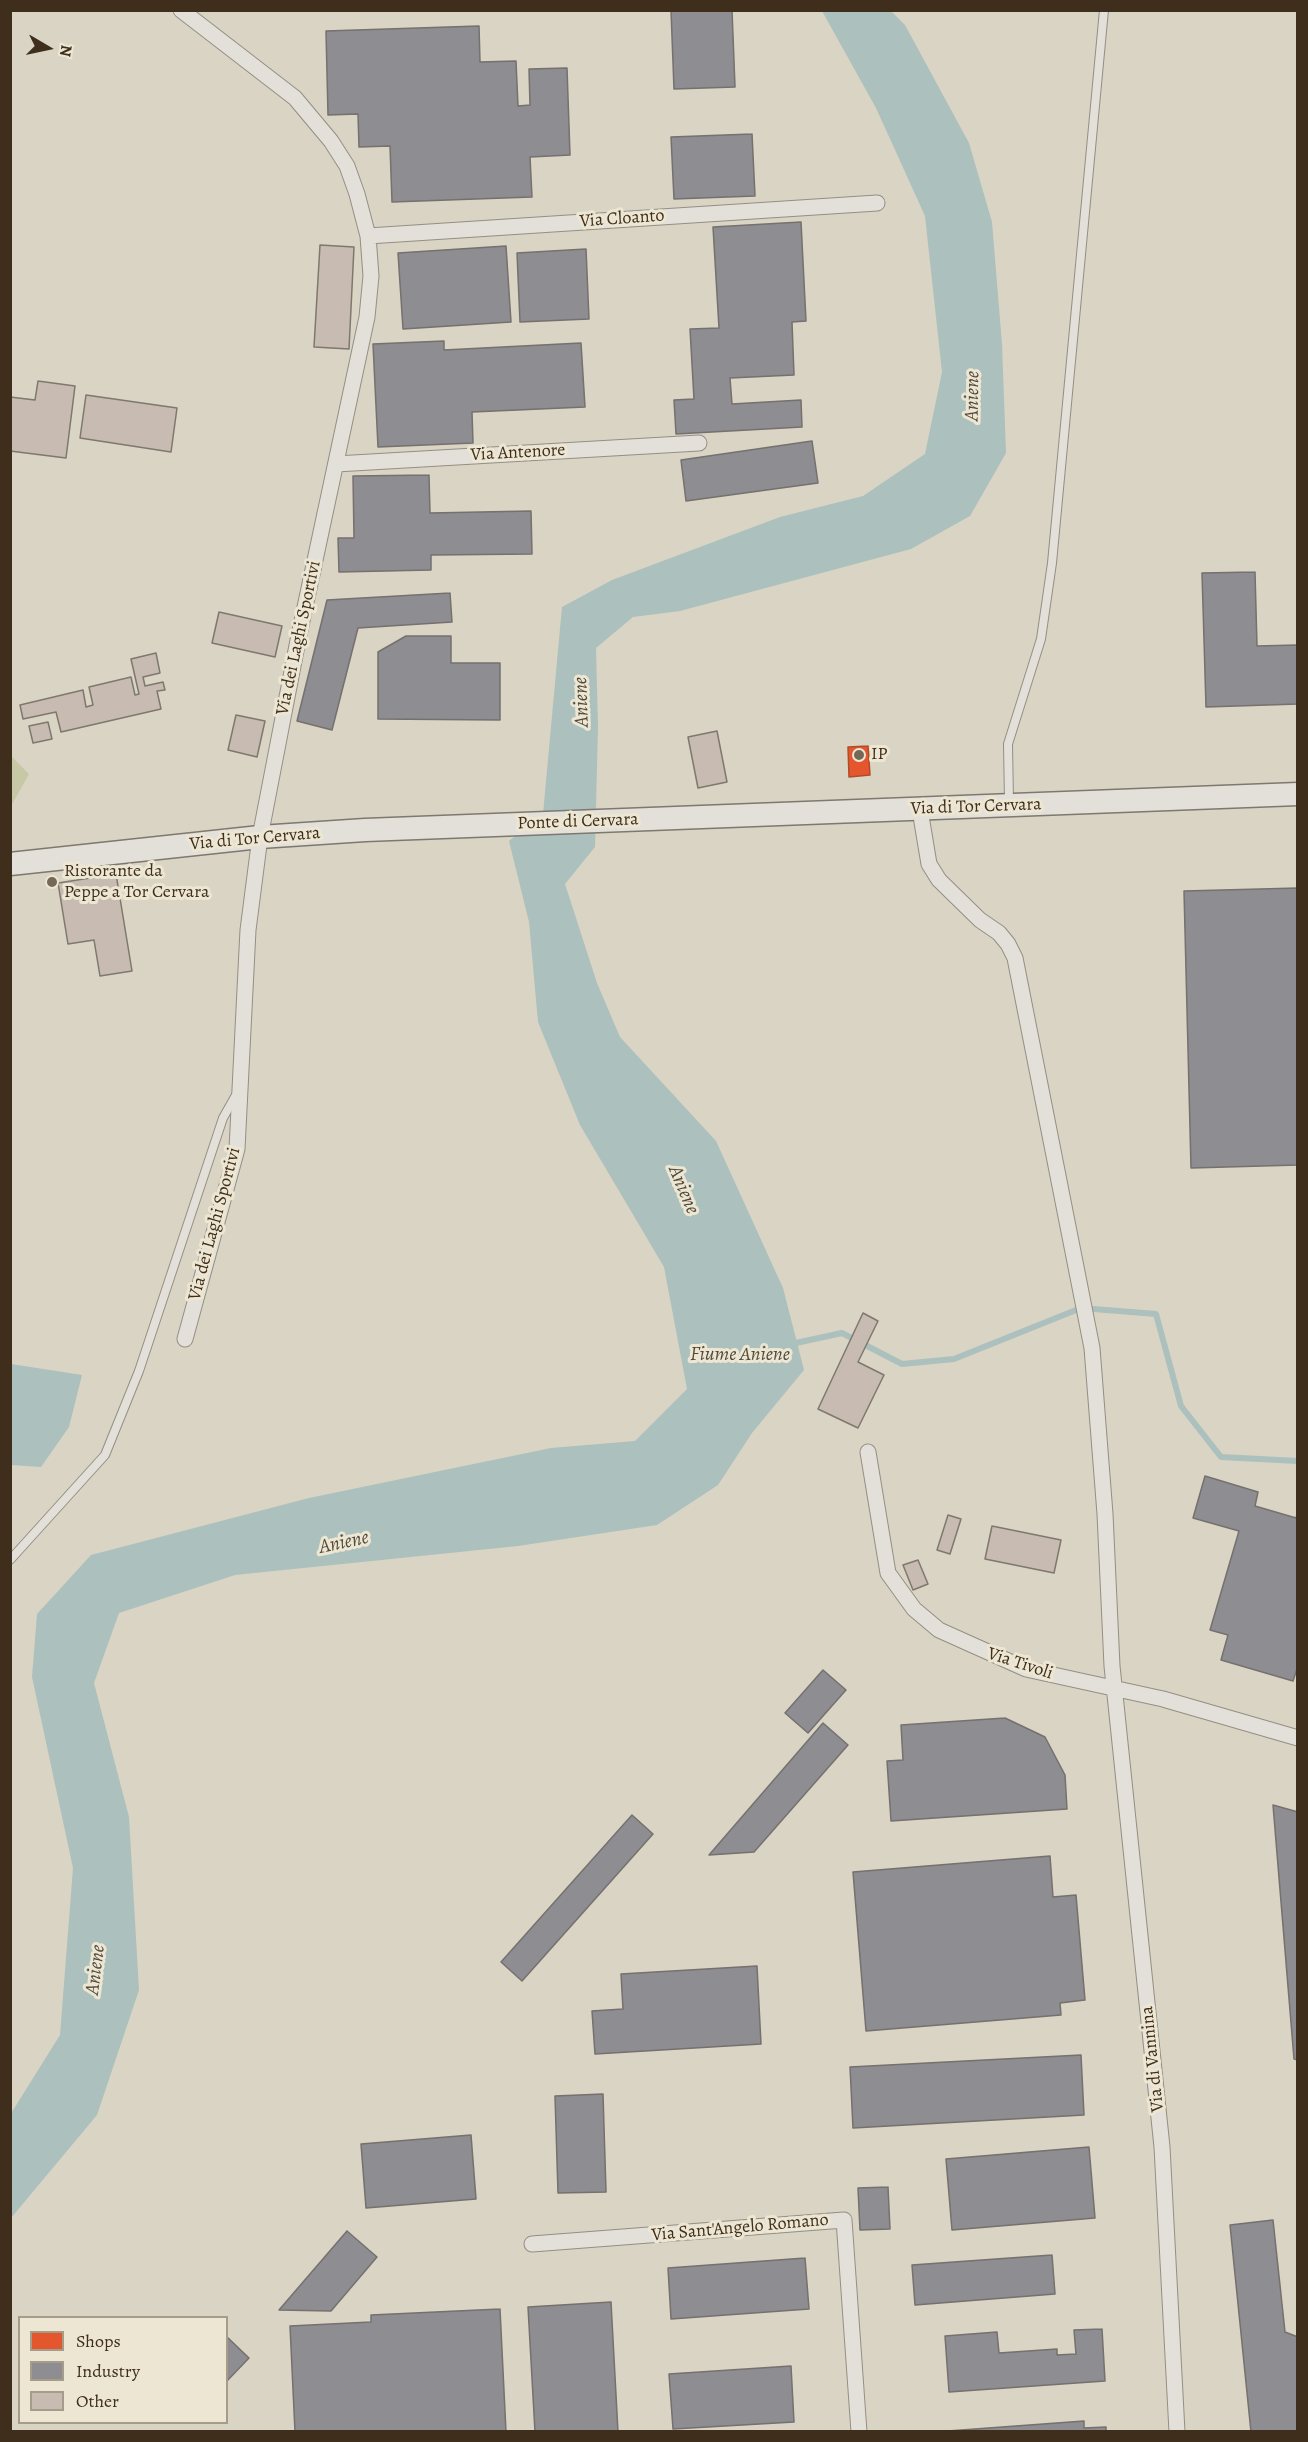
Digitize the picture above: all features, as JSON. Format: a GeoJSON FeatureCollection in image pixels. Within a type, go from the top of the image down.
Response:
{"type":"FeatureCollection","features":[{"type":"Feature","properties":{"kind":"street","name":"Via dei Laghi Sportivi"},"geometry":{"type":"LineString","coordinates":[[181,10],[295,98],[313,118],[347,166],[368,236],[370,297],[260,837],[248,930],[237,1149],[185,1339]]}},
{"type":"Feature","properties":{"kind":"street","name":"Via Cloanto"},"geometry":{"type":"LineString","coordinates":[[368,236],[877,203]]}},
{"type":"Feature","properties":{"kind":"street","name":"Via Antenore"},"geometry":{"type":"LineString","coordinates":[[336,464],[699,443]]}},
{"type":"Feature","properties":{"kind":"street","name":"Via di Tor Cervara"},"geometry":{"type":"LineString","coordinates":[[655,819],[1298,794]]}},
{"type":"Feature","properties":{"kind":"street","name":"Via di Vannina"},"geometry":{"type":"LineString","coordinates":[[920,810],[929,864],[939,880],[980,920],[999,933],[1015,958],[1092,1348],[1106,1514],[1114,1688],[1162,2147],[1177,2432]]}},
{"type":"Feature","properties":{"kind":"street","name":"Ponte di Cervara"},"geometry":{"type":"LineString","coordinates":[[501,825],[655,819]]}},
{"type":"Feature","properties":{"kind":"street","name":"Via di Tor Cervara"},"geometry":{"type":"LineString","coordinates":[[10,864],[260,837],[501,825]]}},
{"type":"Feature","properties":{"kind":"street","name":"Via Tivoli"},"geometry":{"type":"LineString","coordinates":[[868,1452],[888,1573],[903,1597],[924,1620],[954,1639],[1026,1669],[1114,1688],[1298,1738]]}},
{"type":"Feature","properties":{"kind":"street","name":"Via Sant'Angelo Romano"},"geometry":{"type":"LineString","coordinates":[[532,2244],[844,2220],[859,2432]]}},
{"type":"Feature","properties":{"kind":"lane"},"geometry":{"type":"LineString","coordinates":[[1009,806],[1008,744],[1041,639],[1052,563],[1104,10]]}},
{"type":"Feature","properties":{"kind":"lane"},"geometry":{"type":"LineString","coordinates":[[10,1560],[105,1455],[139,1371],[223,1118],[239,1091]]}},
{"type":"Feature","properties":{"kind":"green space"},"geometry":{"type":"Polygon","coordinates":[[[11,756],[29,774],[11,806],[11,756]]]}},
{"type":"Feature","properties":{"kind":"water","name":"Fiume Aniene"},"geometry":{"type":"Polygon","coordinates":[[[822,11],[891,11],[905,25],[969,143],[992,222],[1002,344],[1006,453],[970,516],[911,549],[680,611],[633,617],[596,648],[598,726],[595,847],[565,884],[597,983],[620,1037],[716,1141],[783,1288],[804,1370],[752,1433],[718,1485],[657,1525],[518,1546],[235,1575],[119,1613],[94,1683],[129,1817],[139,1990],[97,2115],[11,2218],[10,2115],[60,2035],[73,1868],[32,1677],[37,1614],[91,1555],[309,1498],[551,1448],[635,1441],[687,1389],[664,1267],[580,1125],[538,1022],[529,922],[509,841],[543,814],[562,607],[612,580],[780,517],[863,496],[925,454],[942,372],[925,216],[876,108],[822,11]]]}},
{"type":"Feature","properties":{"kind":"water"},"geometry":{"type":"Polygon","coordinates":[[[11,1364],[82,1375],[69,1427],[41,1467],[11,1465],[11,1364]]]}},
{"type":"Feature","properties":{"kind":"building: Shops"},"geometry":{"type":"Polygon","coordinates":[[[868,746],[870,775],[849,777],[848,747],[868,746]]]}},
{"type":"Feature","properties":{"kind":"building: Industry"},"geometry":{"type":"Polygon","coordinates":[[[671,10],[732,10],[735,87],[674,89],[671,10]]]}},
{"type":"Feature","properties":{"kind":"building: Industry"},"geometry":{"type":"Polygon","coordinates":[[[479,26],[480,62],[516,61],[518,106],[530,105],[529,69],[567,68],[570,155],[530,157],[532,197],[392,202],[390,146],[359,147],[358,114],[328,115],[326,31],[479,26]]]}},
{"type":"Feature","properties":{"kind":"building: Industry"},"geometry":{"type":"Polygon","coordinates":[[[752,134],[755,196],[674,199],[671,137],[752,134]]]}},
{"type":"Feature","properties":{"kind":"building: Industry"},"geometry":{"type":"Polygon","coordinates":[[[801,222],[806,321],[792,322],[794,375],[730,378],[732,404],[801,400],[802,427],[676,434],[674,400],[694,399],[690,329],[719,328],[713,227],[801,222]]]}},
{"type":"Feature","properties":{"kind":"building: Industry"},"geometry":{"type":"Polygon","coordinates":[[[506,246],[511,322],[403,329],[398,253],[506,246]]]}},
{"type":"Feature","properties":{"kind":"building: Industry"},"geometry":{"type":"Polygon","coordinates":[[[586,249],[589,319],[520,322],[517,253],[586,249]]]}},
{"type":"Feature","properties":{"kind":"building: Industry"},"geometry":{"type":"Polygon","coordinates":[[[444,341],[444,350],[581,343],[585,407],[472,412],[473,443],[378,447],[373,344],[444,341]]]}},
{"type":"Feature","properties":{"kind":"building: Industry"},"geometry":{"type":"Polygon","coordinates":[[[812,441],[818,483],[686,501],[681,460],[812,441]]]}},
{"type":"Feature","properties":{"kind":"building: Industry"},"geometry":{"type":"Polygon","coordinates":[[[429,475],[430,513],[531,511],[532,554],[431,555],[431,570],[339,572],[338,538],[354,538],[353,476],[429,475]]]}},
{"type":"Feature","properties":{"kind":"building: Industry"},"geometry":{"type":"Polygon","coordinates":[[[1255,572],[1257,646],[1298,645],[1298,704],[1206,707],[1202,573],[1255,572]]]}},
{"type":"Feature","properties":{"kind":"building: Industry"},"geometry":{"type":"Polygon","coordinates":[[[450,593],[452,622],[358,628],[332,730],[297,721],[327,600],[450,593]]]}},
{"type":"Feature","properties":{"kind":"building: Industry"},"geometry":{"type":"Polygon","coordinates":[[[406,636],[451,636],[451,663],[500,663],[500,720],[378,719],[378,652],[406,636]]]}},
{"type":"Feature","properties":{"kind":"building: Industry"},"geometry":{"type":"Polygon","coordinates":[[[1298,888],[1298,1165],[1191,1168],[1184,891],[1298,888]]]}},
{"type":"Feature","properties":{"kind":"building: Industry"},"geometry":{"type":"Polygon","coordinates":[[[1205,1476],[1258,1492],[1255,1506],[1296,1518],[1298,1511],[1298,1666],[1293,1681],[1221,1660],[1228,1635],[1210,1630],[1239,1531],[1193,1518],[1205,1476]]]}},
{"type":"Feature","properties":{"kind":"building: Industry"},"geometry":{"type":"Polygon","coordinates":[[[823,1670],[846,1690],[808,1733],[785,1713],[823,1670]]]}},
{"type":"Feature","properties":{"kind":"building: Industry"},"geometry":{"type":"Polygon","coordinates":[[[1005,1718],[1045,1737],[1065,1775],[1067,1809],[891,1821],[887,1761],[903,1760],[901,1725],[1005,1718]]]}},
{"type":"Feature","properties":{"kind":"building: Industry"},"geometry":{"type":"Polygon","coordinates":[[[823,1723],[848,1745],[754,1852],[709,1855],[823,1723]]]}},
{"type":"Feature","properties":{"kind":"building: Industry"},"geometry":{"type":"Polygon","coordinates":[[[1273,1805],[1298,1812],[1298,2060],[1294,2059],[1273,1805]]]}},
{"type":"Feature","properties":{"kind":"building: Industry"},"geometry":{"type":"Polygon","coordinates":[[[632,1815],[653,1834],[522,1981],[501,1962],[632,1815]]]}},
{"type":"Feature","properties":{"kind":"building: Industry"},"geometry":{"type":"Polygon","coordinates":[[[1050,1856],[1053,1897],[1076,1895],[1085,2000],[1060,2003],[1061,2015],[866,2031],[853,1872],[1050,1856]]]}},
{"type":"Feature","properties":{"kind":"building: Industry"},"geometry":{"type":"Polygon","coordinates":[[[757,1966],[761,2044],[595,2054],[592,2011],[623,2009],[621,1974],[757,1966]]]}},
{"type":"Feature","properties":{"kind":"building: Industry"},"geometry":{"type":"Polygon","coordinates":[[[1081,2055],[1084,2115],[853,2128],[850,2067],[1081,2055]]]}},
{"type":"Feature","properties":{"kind":"building: Industry"},"geometry":{"type":"Polygon","coordinates":[[[603,2094],[606,2192],[558,2193],[555,2096],[603,2094]]]}},
{"type":"Feature","properties":{"kind":"building: Industry"},"geometry":{"type":"Polygon","coordinates":[[[471,2135],[476,2199],[366,2208],[361,2144],[471,2135]]]}},
{"type":"Feature","properties":{"kind":"building: Industry"},"geometry":{"type":"Polygon","coordinates":[[[1089,2147],[1095,2218],[952,2230],[946,2159],[1089,2147]]]}},
{"type":"Feature","properties":{"kind":"building: Industry"},"geometry":{"type":"Polygon","coordinates":[[[888,2187],[890,2229],[860,2230],[858,2188],[888,2187]]]}},
{"type":"Feature","properties":{"kind":"building: Industry"},"geometry":{"type":"Polygon","coordinates":[[[1273,2220],[1285,2332],[1298,2337],[1298,2432],[1251,2432],[1230,2225],[1273,2220]]]}},
{"type":"Feature","properties":{"kind":"building: Industry"},"geometry":{"type":"Polygon","coordinates":[[[347,2231],[377,2257],[331,2311],[279,2310],[347,2231]]]}},
{"type":"Feature","properties":{"kind":"building: Industry"},"geometry":{"type":"Polygon","coordinates":[[[1052,2255],[1055,2294],[915,2305],[912,2265],[1052,2255]]]}},
{"type":"Feature","properties":{"kind":"building: Industry"},"geometry":{"type":"Polygon","coordinates":[[[805,2258],[809,2309],[671,2319],[668,2268],[805,2258]]]}},
{"type":"Feature","properties":{"kind":"building: Industry"},"geometry":{"type":"Polygon","coordinates":[[[611,2302],[618,2432],[535,2432],[528,2307],[611,2302]]]}},
{"type":"Feature","properties":{"kind":"building: Industry"},"geometry":{"type":"Polygon","coordinates":[[[500,2309],[506,2432],[295,2432],[290,2326],[371,2322],[371,2315],[500,2309]]]}},
{"type":"Feature","properties":{"kind":"building: Industry"},"geometry":{"type":"Polygon","coordinates":[[[1102,2329],[1105,2381],[949,2392],[945,2336],[997,2332],[999,2353],[1057,2349],[1057,2355],[1076,2354],[1074,2330],[1102,2329]]]}},
{"type":"Feature","properties":{"kind":"building: Industry"},"geometry":{"type":"Polygon","coordinates":[[[228,2338],[249,2358],[228,2380],[228,2338]]]}},
{"type":"Feature","properties":{"kind":"building: Industry"},"geometry":{"type":"Polygon","coordinates":[[[791,2366],[794,2422],[673,2429],[669,2374],[791,2366]]]}},
{"type":"Feature","properties":{"kind":"building: Industry"},"geometry":{"type":"Polygon","coordinates":[[[1084,2421],[1084,2428],[1106,2427],[1106,2432],[934,2432],[1084,2421]]]}},
{"type":"Feature","properties":{"kind":"building: Other"},"geometry":{"type":"Polygon","coordinates":[[[320,245],[354,247],[349,349],[314,347],[320,245]]]}},
{"type":"Feature","properties":{"kind":"building: Other"},"geometry":{"type":"Polygon","coordinates":[[[38,381],[75,386],[66,458],[10,451],[10,397],[35,400],[38,381]]]}},
{"type":"Feature","properties":{"kind":"building: Other"},"geometry":{"type":"Polygon","coordinates":[[[86,395],[177,408],[171,452],[80,438],[86,395]]]}},
{"type":"Feature","properties":{"kind":"building: Other"},"geometry":{"type":"Polygon","coordinates":[[[219,612],[282,626],[275,657],[212,643],[219,612]]]}},
{"type":"Feature","properties":{"kind":"building: Other"},"geometry":{"type":"Polygon","coordinates":[[[156,653],[160,673],[143,677],[145,686],[163,682],[165,690],[157,691],[161,709],[61,732],[56,712],[23,719],[20,705],[83,690],[86,707],[93,705],[89,687],[131,677],[135,695],[139,694],[131,659],[156,653]]]}},
{"type":"Feature","properties":{"kind":"building: Other"},"geometry":{"type":"Polygon","coordinates":[[[236,715],[265,721],[257,757],[228,750],[236,715]]]}},
{"type":"Feature","properties":{"kind":"building: Other"},"geometry":{"type":"Polygon","coordinates":[[[48,722],[52,739],[33,743],[29,726],[48,722]]]}},
{"type":"Feature","properties":{"kind":"building: Other"},"geometry":{"type":"Polygon","coordinates":[[[717,731],[727,782],[698,788],[688,737],[717,731]]]}},
{"type":"Feature","properties":{"kind":"building: Other"},"geometry":{"type":"Polygon","coordinates":[[[116,874],[132,971],[100,976],[94,940],[68,944],[58,883],[116,874]]]}},
{"type":"Feature","properties":{"kind":"building: Other"},"geometry":{"type":"Polygon","coordinates":[[[863,1313],[878,1321],[858,1362],[884,1375],[858,1428],[818,1409],[863,1313]]]}},
{"type":"Feature","properties":{"kind":"building: Other"},"geometry":{"type":"Polygon","coordinates":[[[948,1515],[961,1519],[950,1554],[937,1550],[948,1515]]]}},
{"type":"Feature","properties":{"kind":"building: Other"},"geometry":{"type":"Polygon","coordinates":[[[992,1526],[1061,1540],[1054,1573],[985,1559],[992,1526]]]}},
{"type":"Feature","properties":{"kind":"building: Other"},"geometry":{"type":"Polygon","coordinates":[[[918,1560],[928,1584],[913,1590],[903,1565],[918,1560]]]}},
{"type":"Feature","properties":{"kind":"waterway"},"geometry":{"type":"LineString","coordinates":[[791,1344],[842,1333],[902,1364],[954,1359],[1081,1308],[1156,1314],[1181,1406],[1221,1457],[1298,1461]]}},
{"type":"Feature","properties":{"kind":"place","name":"IP"},"geometry":{"type":"Point","coordinates":[859,755]}},
{"type":"Feature","properties":{"kind":"place","name":"Ristorante da Peppe a Tor Cervara"},"geometry":{"type":"Point","coordinates":[52,882]}},
{"type":"Feature","properties":{"kind":"water label","name":"Aniene"},"geometry":{"type":"Point","coordinates":[973,396]}},
{"type":"Feature","properties":{"kind":"water label","name":"Aniene"},"geometry":{"type":"Point","coordinates":[582,702]}},
{"type":"Feature","properties":{"kind":"water label","name":"Aniene"},"geometry":{"type":"Point","coordinates":[683,1190]}},
{"type":"Feature","properties":{"kind":"water label","name":"Aniene"},"geometry":{"type":"Point","coordinates":[344,1543]}},
{"type":"Feature","properties":{"kind":"water label","name":"Aniene"},"geometry":{"type":"Point","coordinates":[96,1970]}}]}
